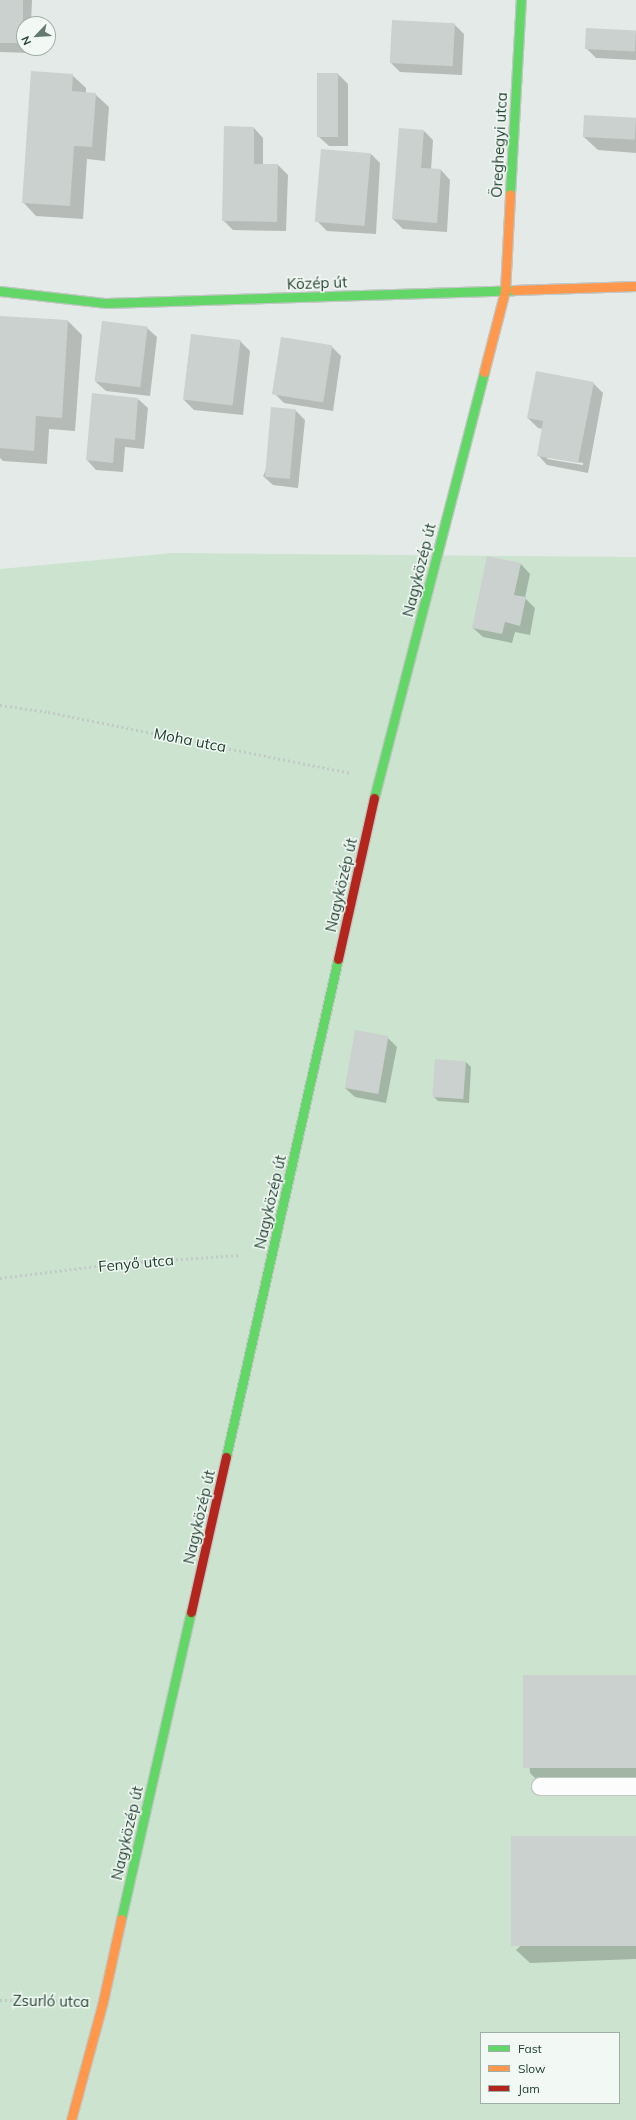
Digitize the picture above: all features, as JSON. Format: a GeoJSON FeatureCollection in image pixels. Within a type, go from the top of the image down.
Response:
{"type":"FeatureCollection","features":[{"type":"Feature","properties":{"kind":"street","name":"Öreghegyi utca"},"geometry":{"type":"LineString","coordinates":[[505,291],[521,0]]}},
{"type":"Feature","properties":{"kind":"street","name":"Közép út"},"geometry":{"type":"LineString","coordinates":[[0,291],[106,303],[636,286]]}},
{"type":"Feature","properties":{"kind":"street","name":"Nagyközép út"},"geometry":{"type":"LineString","coordinates":[[71,2120],[103,2001],[380,778],[505,291]]}},
{"type":"Feature","properties":{"kind":"lane"},"geometry":{"type":"LineString","coordinates":[[540,1786],[636,1786]]}},
{"type":"Feature","properties":{"kind":"path","name":"Moha utca"},"geometry":{"type":"LineString","coordinates":[[0,706],[48,712],[380,778]]}},
{"type":"Feature","properties":{"kind":"path","name":"Fenyő utca"},"geometry":{"type":"LineString","coordinates":[[0,1278],[121,1263],[273,1252]]}},
{"type":"Feature","properties":{"kind":"path","name":"Zsurló utca"},"geometry":{"type":"LineString","coordinates":[[0,2000],[103,2001]]}},
{"type":"Feature","properties":{"kind":"green space"},"geometry":{"type":"Polygon","coordinates":[[[173,553],[636,557],[636,2120],[0,2120],[0,569],[173,553]]]}},
{"type":"Feature","properties":{"kind":"building"},"geometry":{"type":"Polygon","coordinates":[[[0,0],[23,0],[23,16],[16,16],[16,43],[0,43],[0,0]]]}},
{"type":"Feature","properties":{"kind":"building"},"geometry":{"type":"Polygon","coordinates":[[[392,20],[455,23],[453,66],[390,63],[392,20]]]}},
{"type":"Feature","properties":{"kind":"building"},"geometry":{"type":"Polygon","coordinates":[[[586,28],[636,31],[635,52],[585,49],[586,28]]]}},
{"type":"Feature","properties":{"kind":"building"},"geometry":{"type":"Polygon","coordinates":[[[31,71],[73,74],[72,91],[96,93],[92,147],[74,146],[70,206],[22,203],[31,71]]]}},
{"type":"Feature","properties":{"kind":"building"},"geometry":{"type":"Polygon","coordinates":[[[317,73],[338,73],[338,137],[317,137],[317,73]]]}},
{"type":"Feature","properties":{"kind":"building"},"geometry":{"type":"Polygon","coordinates":[[[584,115],[636,118],[635,140],[583,137],[584,115]]]}},
{"type":"Feature","properties":{"kind":"building"},"geometry":{"type":"Polygon","coordinates":[[[224,126],[254,127],[254,164],[278,164],[277,222],[222,221],[224,126]]]}},
{"type":"Feature","properties":{"kind":"building"},"geometry":{"type":"Polygon","coordinates":[[[399,128],[424,130],[421,168],[441,169],[437,223],[392,219],[399,128]]]}},
{"type":"Feature","properties":{"kind":"building"},"geometry":{"type":"Polygon","coordinates":[[[321,149],[371,153],[364,226],[315,222],[321,149]]]}},
{"type":"Feature","properties":{"kind":"building"},"geometry":{"type":"Polygon","coordinates":[[[0,316],[68,320],[62,418],[36,416],[34,451],[0,448],[0,316]]]}},
{"type":"Feature","properties":{"kind":"building"},"geometry":{"type":"Polygon","coordinates":[[[102,321],[148,327],[140,387],[95,382],[102,321]]]}},
{"type":"Feature","properties":{"kind":"building"},"geometry":{"type":"Polygon","coordinates":[[[191,334],[241,340],[233,406],[183,400],[191,334]]]}},
{"type":"Feature","properties":{"kind":"building"},"geometry":{"type":"Polygon","coordinates":[[[281,337],[332,345],[323,402],[272,394],[281,337]]]}},
{"type":"Feature","properties":{"kind":"building"},"geometry":{"type":"Polygon","coordinates":[[[536,371],[594,382],[578,463],[537,456],[543,421],[527,418],[536,371]]]}},
{"type":"Feature","properties":{"kind":"building"},"geometry":{"type":"Polygon","coordinates":[[[92,393],[138,398],[135,440],[115,438],[113,463],[86,460],[92,393]]]}},
{"type":"Feature","properties":{"kind":"building"},"geometry":{"type":"Polygon","coordinates":[[[271,407],[296,409],[290,479],[265,477],[271,407]]]}},
{"type":"Feature","properties":{"kind":"building"},"geometry":{"type":"Polygon","coordinates":[[[487,556],[521,563],[514,595],[526,597],[520,626],[505,622],[502,634],[472,628],[487,556]]]}},
{"type":"Feature","properties":{"kind":"building"},"geometry":{"type":"Polygon","coordinates":[[[355,1030],[388,1036],[378,1094],[345,1088],[355,1030]]]}},
{"type":"Feature","properties":{"kind":"building"},"geometry":{"type":"Polygon","coordinates":[[[435,1059],[466,1061],[463,1099],[432,1097],[435,1059]]]}},
{"type":"Feature","properties":{"kind":"building"},"geometry":{"type":"Polygon","coordinates":[[[523,1675],[636,1675],[636,1768],[523,1768],[523,1675]]]}},
{"type":"Feature","properties":{"kind":"building"},"geometry":{"type":"Polygon","coordinates":[[[511,1836],[636,1836],[636,1946],[511,1946],[511,1836]]]}},
{"type":"Feature","properties":{"kind":"traffic: fast"},"geometry":{"type":"LineString","coordinates":[[510,194],[521,0]]}},
{"type":"Feature","properties":{"kind":"traffic: fast"},"geometry":{"type":"LineString","coordinates":[[0,291],[106,303],[514,290]]}},
{"type":"Feature","properties":{"kind":"traffic: fast"},"geometry":{"type":"LineString","coordinates":[[374,798],[484,372]]}},
{"type":"Feature","properties":{"kind":"traffic: fast"},"geometry":{"type":"LineString","coordinates":[[226,1457],[338,959]]}},
{"type":"Feature","properties":{"kind":"traffic: fast"},"geometry":{"type":"LineString","coordinates":[[121,1919],[191,1612]]}},
{"type":"Feature","properties":{"kind":"traffic: slow"},"geometry":{"type":"LineString","coordinates":[[484,372],[505,291],[510,194]]}},
{"type":"Feature","properties":{"kind":"traffic: slow"},"geometry":{"type":"LineString","coordinates":[[514,290],[636,286]]}},
{"type":"Feature","properties":{"kind":"traffic: slow"},"geometry":{"type":"LineString","coordinates":[[71,2120],[103,2001],[121,1919]]}},
{"type":"Feature","properties":{"kind":"traffic: jam"},"geometry":{"type":"LineString","coordinates":[[338,959],[374,798]]}},
{"type":"Feature","properties":{"kind":"traffic: jam"},"geometry":{"type":"LineString","coordinates":[[191,1612],[226,1457]]}}]}
